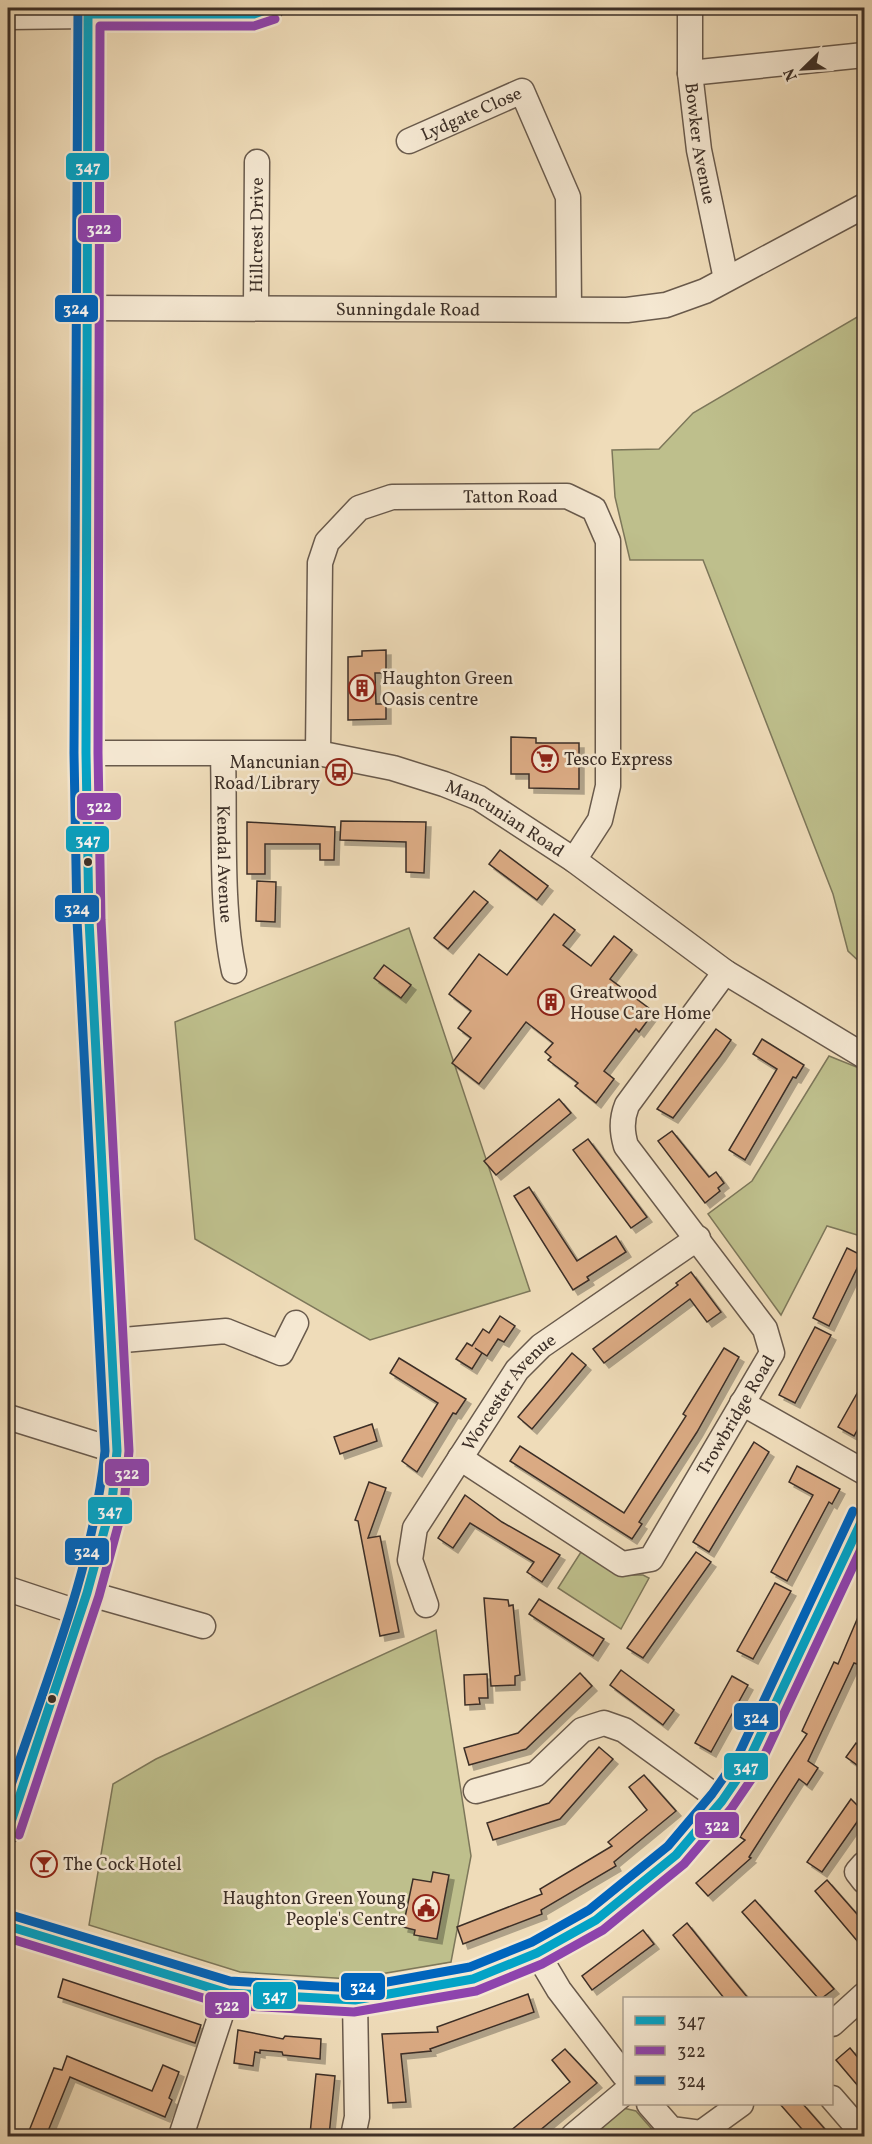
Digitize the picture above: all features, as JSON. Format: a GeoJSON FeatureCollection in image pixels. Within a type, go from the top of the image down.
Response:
{"type":"FeatureCollection","features":[{"type":"Feature","properties":{"kind":"street"},"geometry":{"type":"LineString","coordinates":[[8,17],[88,14],[254,14],[271,8]]}},
{"type":"Feature","properties":{"kind":"street","name":"Bowker Avenue"},"geometry":{"type":"LineString","coordinates":[[690,8],[690,73],[699,150],[726,279]]}},
{"type":"Feature","properties":{"kind":"street"},"geometry":{"type":"LineString","coordinates":[[8,1831],[84,1603],[112,1503],[117,1451],[89,920],[86,753],[88,14]]}},
{"type":"Feature","properties":{"kind":"street"},"geometry":{"type":"LineString","coordinates":[[690,73],[864,55]]}},
{"type":"Feature","properties":{"kind":"street","name":"Lydgate Close"},"geometry":{"type":"LineString","coordinates":[[409,141],[522,91],[568,197],[569,309]]}},
{"type":"Feature","properties":{"kind":"street","name":"Hillcrest Drive"},"geometry":{"type":"LineString","coordinates":[[256,307],[257,162]]}},
{"type":"Feature","properties":{"kind":"street","name":"Sunningdale Road"},"geometry":{"type":"LineString","coordinates":[[86,308],[627,310],[666,305],[705,291],[864,206]]}},
{"type":"Feature","properties":{"kind":"street","name":"Tatton Road"},"geometry":{"type":"LineString","coordinates":[[318,753],[320,563],[327,542],[359,508],[392,497],[567,496],[594,510],[608,541],[608,786],[600,820],[574,860]]}},
{"type":"Feature","properties":{"kind":"street","name":"Mancunian Road"},"geometry":{"type":"LineString","coordinates":[[86,753],[318,753],[393,768],[479,798],[574,860],[725,972],[864,1056]]}},
{"type":"Feature","properties":{"kind":"street","name":"Kendal Avenue"},"geometry":{"type":"LineString","coordinates":[[223,754],[227,900],[230,951],[234,971]]}},
{"type":"Feature","properties":{"kind":"street","name":"Trowbridge Road"},"geometry":{"type":"LineString","coordinates":[[460,1458],[622,1564],[651,1558],[772,1353],[765,1329],[626,1146],[622,1131],[623,1114],[725,972]]}},
{"type":"Feature","properties":{"kind":"street","name":"Worcester Avenue"},"geometry":{"type":"LineString","coordinates":[[426,1605],[410,1560],[415,1528],[517,1370],[541,1346],[698,1238]]}},
{"type":"Feature","properties":{"kind":"street"},"geometry":{"type":"LineString","coordinates":[[112,1341],[226,1331],[281,1353],[296,1323]]}},
{"type":"Feature","properties":{"kind":"street"},"geometry":{"type":"LineString","coordinates":[[742,1403],[864,1472]]}},
{"type":"Feature","properties":{"kind":"street"},"geometry":{"type":"LineString","coordinates":[[8,1417],[117,1451]]}},
{"type":"Feature","properties":{"kind":"street"},"geometry":{"type":"LineString","coordinates":[[8,1926],[228,1994],[355,2000],[473,1979],[537,1953],[596,1920],[676,1855],[722,1801],[746,1767],[863,1524]]}},
{"type":"Feature","properties":{"kind":"street"},"geometry":{"type":"LineString","coordinates":[[8,1589],[203,1626]]}},
{"type":"Feature","properties":{"kind":"street"},"geometry":{"type":"LineString","coordinates":[[476,1791],[536,1774],[582,1730],[604,1723],[624,1730],[722,1801]]}},
{"type":"Feature","properties":{"kind":"street"},"geometry":{"type":"LineString","coordinates":[[864,1864],[857,1872],[864,1881]]}},
{"type":"Feature","properties":{"kind":"street"},"geometry":{"type":"LineString","coordinates":[[537,1953],[559,1990],[623,2074]]}},
{"type":"Feature","properties":{"kind":"street"},"geometry":{"type":"LineString","coordinates":[[181,2136],[228,1994]]}},
{"type":"Feature","properties":{"kind":"street"},"geometry":{"type":"LineString","coordinates":[[833,2022],[864,1995]]}},
{"type":"Feature","properties":{"kind":"street"},"geometry":{"type":"LineString","coordinates":[[354,2136],[357,2117],[355,2000]]}},
{"type":"Feature","properties":{"kind":"street"},"geometry":{"type":"LineString","coordinates":[[573,2136],[623,2094]]}},
{"type":"Feature","properties":{"kind":"street"},"geometry":{"type":"LineString","coordinates":[[833,2100],[864,2135]]}},
{"type":"Feature","properties":{"kind":"street"},"geometry":{"type":"LineString","coordinates":[[651,2105],[671,2129],[701,2133],[738,2105]]}},
{"type":"Feature","properties":{"kind":"green space"},"geometry":{"type":"Polygon","coordinates":[[[864,313],[864,966],[848,951],[833,894],[703,560],[630,560],[615,497],[612,450],[659,449],[693,413],[864,313]]]}},
{"type":"Feature","properties":{"kind":"green space"},"geometry":{"type":"Polygon","coordinates":[[[409,928],[530,1291],[370,1340],[195,1239],[175,1022],[409,928]]]}},
{"type":"Feature","properties":{"kind":"green space"},"geometry":{"type":"Polygon","coordinates":[[[829,1056],[864,1070],[864,1237],[827,1226],[781,1315],[708,1214],[752,1181],[829,1056]]]}},
{"type":"Feature","properties":{"kind":"green space"},"geometry":{"type":"Polygon","coordinates":[[[581,1552],[620,1575],[643,1575],[649,1578],[621,1629],[558,1588],[581,1552]]]}},
{"type":"Feature","properties":{"kind":"green space"},"geometry":{"type":"Polygon","coordinates":[[[436,1630],[471,1856],[451,1962],[351,1979],[240,1972],[89,1925],[113,1784],[156,1759],[436,1630]]]}},
{"type":"Feature","properties":{"kind":"green space"},"geometry":{"type":"Polygon","coordinates":[[[623,2108],[636,2111],[658,2136],[586,2136],[623,2108]]]}},
{"type":"Feature","properties":{"kind":"building","name":"Haughton Green Oasis centre"},"geometry":{"type":"Polygon","coordinates":[[[386,650],[386,673],[375,673],[376,704],[386,704],[386,719],[348,720],[348,657],[362,656],[362,651],[386,650]]]}},
{"type":"Feature","properties":{"kind":"building","name":"Tesco Express"},"geometry":{"type":"Polygon","coordinates":[[[511,737],[536,738],[536,743],[579,743],[579,789],[529,788],[529,774],[511,774],[511,737]]]}},
{"type":"Feature","properties":{"kind":"building"},"geometry":{"type":"Polygon","coordinates":[[[341,821],[426,822],[424,873],[406,872],[406,842],[340,840],[341,821]]]}},
{"type":"Feature","properties":{"kind":"building"},"geometry":{"type":"Polygon","coordinates":[[[247,822],[335,827],[334,860],[320,860],[320,844],[265,844],[265,874],[247,874],[247,822]]]}},
{"type":"Feature","properties":{"kind":"building"},"geometry":{"type":"Polygon","coordinates":[[[500,850],[548,886],[537,900],[489,864],[500,850]]]}},
{"type":"Feature","properties":{"kind":"building"},"geometry":{"type":"Polygon","coordinates":[[[257,881],[276,882],[275,922],[256,921],[257,881]]]}},
{"type":"Feature","properties":{"kind":"building"},"geometry":{"type":"Polygon","coordinates":[[[474,891],[488,902],[448,949],[434,938],[474,891]]]}},
{"type":"Feature","properties":{"kind":"building","name":"Greatwood House Care Home"},"geometry":{"type":"Polygon","coordinates":[[[554,914],[575,930],[563,945],[591,966],[614,936],[632,950],[610,979],[654,1012],[639,1032],[636,1029],[604,1071],[614,1079],[596,1103],[575,1086],[578,1083],[548,1060],[551,1057],[545,1052],[553,1043],[526,1022],[479,1084],[452,1063],[471,1038],[458,1028],[471,1011],[449,994],[479,954],[507,975],[554,914]]]}},
{"type":"Feature","properties":{"kind":"building"},"geometry":{"type":"Polygon","coordinates":[[[384,965],[411,985],[401,998],[374,978],[384,965]]]}},
{"type":"Feature","properties":{"kind":"building"},"geometry":{"type":"Polygon","coordinates":[[[716,1029],[731,1040],[720,1056],[673,1118],[657,1109],[716,1029]]]}},
{"type":"Feature","properties":{"kind":"building"},"geometry":{"type":"Polygon","coordinates":[[[762,1039],[804,1065],[796,1078],[793,1077],[745,1160],[729,1150],[777,1069],[753,1054],[762,1039]]]}},
{"type":"Feature","properties":{"kind":"building"},"geometry":{"type":"Polygon","coordinates":[[[559,1099],[571,1113],[496,1175],[484,1161],[559,1099]]]}},
{"type":"Feature","properties":{"kind":"building"},"geometry":{"type":"Polygon","coordinates":[[[672,1131],[709,1177],[716,1172],[724,1183],[718,1188],[720,1191],[705,1203],[658,1141],[672,1131]]]}},
{"type":"Feature","properties":{"kind":"building"},"geometry":{"type":"Polygon","coordinates":[[[588,1139],[647,1217],[631,1228],[573,1150],[588,1139]]]}},
{"type":"Feature","properties":{"kind":"building"},"geometry":{"type":"Polygon","coordinates":[[[529,1187],[577,1261],[616,1236],[626,1252],[587,1277],[589,1280],[573,1290],[514,1196],[529,1187]]]}},
{"type":"Feature","properties":{"kind":"building"},"geometry":{"type":"Polygon","coordinates":[[[847,1248],[863,1256],[829,1326],[813,1318],[847,1248]]]}},
{"type":"Feature","properties":{"kind":"building"},"geometry":{"type":"Polygon","coordinates":[[[691,1272],[721,1312],[707,1322],[690,1299],[604,1363],[593,1349],[678,1285],[676,1283],[691,1272]]]}},
{"type":"Feature","properties":{"kind":"building"},"geometry":{"type":"Polygon","coordinates":[[[500,1316],[515,1326],[504,1342],[498,1339],[487,1356],[475,1348],[482,1353],[472,1369],[456,1359],[467,1343],[472,1346],[483,1329],[489,1333],[500,1316]]]}},
{"type":"Feature","properties":{"kind":"building"},"geometry":{"type":"Polygon","coordinates":[[[815,1327],[831,1335],[795,1403],[779,1395],[815,1327]]]}},
{"type":"Feature","properties":{"kind":"building"},"geometry":{"type":"Polygon","coordinates":[[[724,1348],[739,1357],[697,1432],[639,1522],[642,1524],[632,1539],[510,1461],[520,1446],[624,1513],[686,1416],[683,1414],[724,1348]]]}},
{"type":"Feature","properties":{"kind":"building"},"geometry":{"type":"Polygon","coordinates":[[[572,1353],[586,1365],[532,1429],[518,1417],[572,1353]]]}},
{"type":"Feature","properties":{"kind":"building"},"geometry":{"type":"Polygon","coordinates":[[[399,1358],[466,1399],[456,1414],[453,1413],[417,1472],[402,1461],[438,1403],[390,1373],[399,1358]]]}},
{"type":"Feature","properties":{"kind":"building"},"geometry":{"type":"Polygon","coordinates":[[[864,1381],[864,1418],[854,1436],[838,1427],[864,1381]]]}},
{"type":"Feature","properties":{"kind":"building"},"geometry":{"type":"Polygon","coordinates":[[[372,1424],[377,1441],[340,1454],[334,1437],[372,1424]]]}},
{"type":"Feature","properties":{"kind":"building"},"geometry":{"type":"Polygon","coordinates":[[[754,1442],[769,1452],[709,1552],[693,1542],[754,1442]]]}},
{"type":"Feature","properties":{"kind":"building"},"geometry":{"type":"Polygon","coordinates":[[[797,1466],[840,1489],[832,1504],[829,1502],[787,1581],[771,1572],[813,1495],[789,1482],[797,1466]]]}},
{"type":"Feature","properties":{"kind":"building"},"geometry":{"type":"Polygon","coordinates":[[[369,1482],[386,1488],[368,1538],[380,1536],[399,1632],[380,1636],[358,1521],[355,1520],[369,1482]]]}},
{"type":"Feature","properties":{"kind":"building"},"geometry":{"type":"Polygon","coordinates":[[[465,1495],[502,1522],[560,1555],[542,1582],[527,1572],[534,1562],[470,1523],[453,1548],[438,1538],[465,1495]]]}},
{"type":"Feature","properties":{"kind":"building"},"geometry":{"type":"Polygon","coordinates":[[[696,1552],[711,1562],[643,1658],[627,1648],[696,1552]]]}},
{"type":"Feature","properties":{"kind":"building"},"geometry":{"type":"Polygon","coordinates":[[[775,1583],[791,1591],[753,1659],[737,1651],[775,1583]]]}},
{"type":"Feature","properties":{"kind":"building"},"geometry":{"type":"Polygon","coordinates":[[[484,1598],[508,1600],[509,1606],[513,1605],[520,1675],[515,1676],[515,1685],[491,1686],[484,1598]]]}},
{"type":"Feature","properties":{"kind":"building"},"geometry":{"type":"Polygon","coordinates":[[[539,1599],[604,1639],[593,1656],[529,1614],[539,1599]]]}},
{"type":"Feature","properties":{"kind":"building"},"geometry":{"type":"Polygon","coordinates":[[[864,1603],[864,1647],[857,1664],[854,1663],[808,1761],[818,1768],[807,1785],[799,1779],[749,1857],[751,1858],[708,1896],[696,1883],[745,1840],[740,1837],[807,1734],[802,1731],[834,1662],[838,1664],[864,1603]]]}},
{"type":"Feature","properties":{"kind":"building"},"geometry":{"type":"Polygon","coordinates":[[[621,1670],[674,1710],[663,1725],[610,1685],[621,1670]]]}},
{"type":"Feature","properties":{"kind":"building"},"geometry":{"type":"Polygon","coordinates":[[[580,1673],[592,1686],[526,1749],[469,1765],[464,1748],[518,1733],[580,1673]]]}},
{"type":"Feature","properties":{"kind":"building"},"geometry":{"type":"Polygon","coordinates":[[[487,1674],[488,1698],[479,1698],[480,1704],[465,1705],[464,1675],[487,1674]]]}},
{"type":"Feature","properties":{"kind":"building"},"geometry":{"type":"Polygon","coordinates":[[[732,1676],[748,1685],[711,1752],[695,1743],[732,1676]]]}},
{"type":"Feature","properties":{"kind":"building"},"geometry":{"type":"Polygon","coordinates":[[[856,1743],[864,1749],[864,1770],[846,1757],[856,1743]]]}},
{"type":"Feature","properties":{"kind":"building"},"geometry":{"type":"Polygon","coordinates":[[[599,1747],[613,1759],[560,1819],[493,1840],[487,1823],[549,1803],[599,1747]]]}},
{"type":"Feature","properties":{"kind":"building"},"geometry":{"type":"Polygon","coordinates":[[[644,1775],[676,1811],[614,1862],[616,1866],[541,1910],[542,1914],[463,1944],[457,1927],[542,1894],[540,1889],[612,1846],[608,1842],[647,1810],[629,1787],[644,1775]]]}},
{"type":"Feature","properties":{"kind":"building"},"geometry":{"type":"Polygon","coordinates":[[[851,1799],[864,1812],[822,1872],[807,1862],[851,1799]]]}},
{"type":"Feature","properties":{"kind":"building","name":"Haughton Green Young People's Centre"},"geometry":{"type":"Polygon","coordinates":[[[433,1872],[449,1875],[437,1939],[414,1935],[415,1930],[403,1927],[413,1879],[431,1882],[433,1872]]]}},
{"type":"Feature","properties":{"kind":"building"},"geometry":{"type":"Polygon","coordinates":[[[827,1880],[864,1922],[864,1949],[815,1891],[827,1880]]]}},
{"type":"Feature","properties":{"kind":"building"},"geometry":{"type":"Polygon","coordinates":[[[755,1900],[834,1989],[823,1997],[817,1997],[742,1912],[755,1900]]]}},
{"type":"Feature","properties":{"kind":"building"},"geometry":{"type":"Polygon","coordinates":[[[687,1923],[747,1997],[723,1997],[673,1935],[687,1923]]]}},
{"type":"Feature","properties":{"kind":"building"},"geometry":{"type":"Polygon","coordinates":[[[643,1930],[654,1944],[592,1990],[582,1976],[643,1930]]]}},
{"type":"Feature","properties":{"kind":"building"},"geometry":{"type":"Polygon","coordinates":[[[63,1979],[201,2025],[195,2043],[58,1997],[63,1979]]]}},
{"type":"Feature","properties":{"kind":"building"},"geometry":{"type":"Polygon","coordinates":[[[528,1994],[534,2012],[430,2049],[431,2051],[401,2054],[406,2102],[388,2103],[382,2034],[438,2032],[437,2027],[528,1994]]]}},
{"type":"Feature","properties":{"kind":"building"},"geometry":{"type":"Polygon","coordinates":[[[238,2030],[283,2039],[285,2036],[321,2039],[320,2059],[260,2050],[260,2053],[255,2052],[253,2066],[234,2063],[238,2030]]]}},
{"type":"Feature","properties":{"kind":"building"},"geometry":{"type":"Polygon","coordinates":[[[850,2048],[864,2065],[864,2093],[836,2060],[850,2048]]]}},
{"type":"Feature","properties":{"kind":"building"},"geometry":{"type":"Polygon","coordinates":[[[565,2049],[597,2083],[533,2136],[504,2136],[570,2082],[552,2060],[565,2049]]]}},
{"type":"Feature","properties":{"kind":"building"},"geometry":{"type":"Polygon","coordinates":[[[67,2056],[152,2091],[163,2065],[179,2072],[169,2098],[172,2100],[165,2117],[70,2077],[46,2136],[27,2136],[54,2068],[62,2070],[67,2056]]]}},
{"type":"Feature","properties":{"kind":"building"},"geometry":{"type":"Polygon","coordinates":[[[316,2074],[335,2076],[329,2136],[310,2134],[316,2074]]]}},
{"type":"Feature","properties":{"kind":"building"},"geometry":{"type":"Polygon","coordinates":[[[781,2105],[804,2105],[831,2136],[808,2136],[781,2105]]]}},
{"type":"Feature","properties":{"kind":"transit line","name":"324"},"geometry":{"type":"LineString","coordinates":[[8,1794],[79,1582],[99,1495],[105,1451],[77,920],[74,753],[78,8]]}},
{"type":"Feature","properties":{"kind":"transit line","name":"347"},"geometry":{"type":"LineString","coordinates":[[8,1831],[87,1593],[112,1502],[117,1451],[89,920],[86,753],[88,14],[254,14],[271,8]]}},
{"type":"Feature","properties":{"kind":"transit line","name":"322"},"geometry":{"type":"LineString","coordinates":[[19,1835],[99,1596],[124,1504],[129,1451],[101,920],[98,753],[100,26],[254,26],[275,19]]}},
{"type":"Feature","properties":{"kind":"transit line","name":"324"},"geometry":{"type":"LineString","coordinates":[[11,1915],[230,1981],[354,1988],[470,1967],[532,1942],[589,1910],[668,1846],[712,1794],[736,1760],[853,1511]]}},
{"type":"Feature","properties":{"kind":"transit line","name":"347"},"geometry":{"type":"LineString","coordinates":[[8,1926],[228,1993],[355,2000],[473,1979],[537,1953],[596,1920],[676,1855],[722,1801],[746,1766],[864,1516]]}},
{"type":"Feature","properties":{"kind":"transit line","name":"322"},"geometry":{"type":"LineString","coordinates":[[8,1938],[226,2005],[354,2012],[476,1991],[542,1964],[603,1930],[684,1864],[731,1809],[757,1771],[864,1543]]}},
{"type":"Feature","properties":{"kind":"place","name":"Haughton Green Oasis centre"},"geometry":{"type":"Point","coordinates":[362,688]}},
{"type":"Feature","properties":{"kind":"place","name":"Tesco Express"},"geometry":{"type":"Point","coordinates":[545,759]}},
{"type":"Feature","properties":{"kind":"place","name":"Mancunian Road/Library"},"geometry":{"type":"Point","coordinates":[339,772]}},
{"type":"Feature","properties":{"kind":"place","name":"Greatwood House Care Home"},"geometry":{"type":"Point","coordinates":[551,1002]}},
{"type":"Feature","properties":{"kind":"place","name":"The Cock Hotel"},"geometry":{"type":"Point","coordinates":[44,1864]}},
{"type":"Feature","properties":{"kind":"place","name":"Haughton Green Young People's Centre"},"geometry":{"type":"Point","coordinates":[426,1908]}}]}
